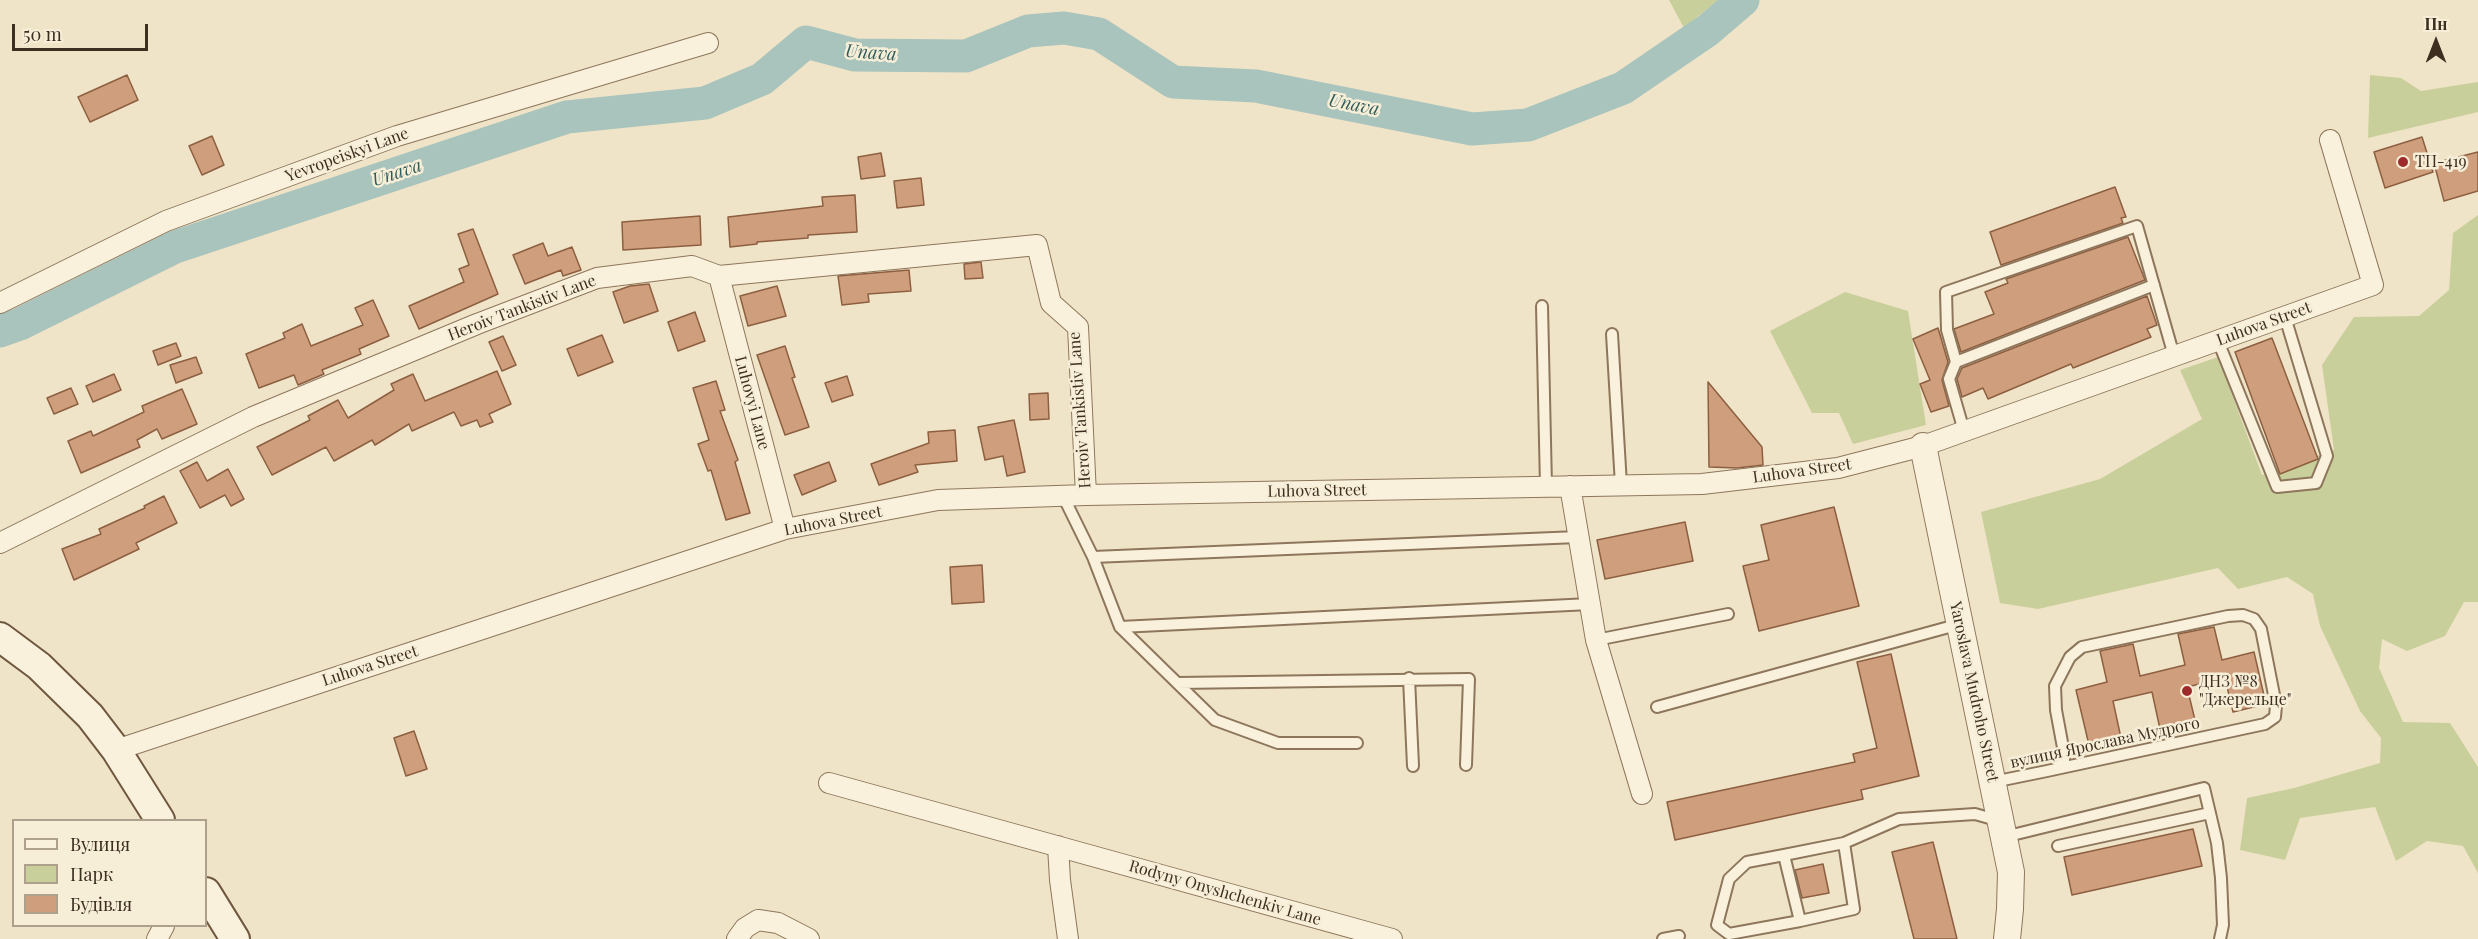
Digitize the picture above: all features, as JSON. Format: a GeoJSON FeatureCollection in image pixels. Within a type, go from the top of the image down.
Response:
{"type":"FeatureCollection","features":[{"type":"Feature","properties":{"kind":"main road"},"geometry":{"type":"LineString","coordinates":[[0,637],[39,666],[90,717],[116,750],[159,819]]}},
{"type":"Feature","properties":{"kind":"main road"},"geometry":{"type":"LineString","coordinates":[[207,894],[235,939]]}},
{"type":"Feature","properties":{"kind":"street","name":"Yevropeiskyi Lane"},"geometry":{"type":"LineString","coordinates":[[0,303],[166,221],[397,136],[708,43]]}},
{"type":"Feature","properties":{"kind":"street","name":"Luhova Street"},"geometry":{"type":"LineString","coordinates":[[116,750],[785,529],[938,500],[1086,495],[1702,484],[1838,468],[1923,446],[2373,285],[2330,140]]}},
{"type":"Feature","properties":{"kind":"street","name":"Heroiv Tankistiv Lane"},"geometry":{"type":"LineString","coordinates":[[0,543],[253,417],[477,324],[597,278],[692,266],[719,276],[1037,245],[1051,303],[1078,327],[1086,495]]}},
{"type":"Feature","properties":{"kind":"street","name":"Luhovyi Lane"},"geometry":{"type":"LineString","coordinates":[[719,276],[785,529]]}},
{"type":"Feature","properties":{"kind":"street","name":"Yaroslava Mudroho Street"},"geometry":{"type":"LineString","coordinates":[[1923,446],[2011,872],[2007,939]]}},
{"type":"Feature","properties":{"kind":"street"},"geometry":{"type":"LineString","coordinates":[[1570,486],[1596,640],[1642,794]]}},
{"type":"Feature","properties":{"kind":"street","name":"Rodyny Onyshchenkiv Lane"},"geometry":{"type":"LineString","coordinates":[[829,783],[1392,939]]}},
{"type":"Feature","properties":{"kind":"street"},"geometry":{"type":"LineString","coordinates":[[1058,846],[1068,939]]}},
{"type":"Feature","properties":{"kind":"street"},"geometry":{"type":"LineString","coordinates":[[737,939],[745,928],[758,920],[778,923],[809,939]]}},
{"type":"Feature","properties":{"kind":"lane"},"geometry":{"type":"LineString","coordinates":[[1964,431],[1949,379],[1956,362],[1947,330],[1946,292],[2137,226],[2174,356]]}},
{"type":"Feature","properties":{"kind":"lane"},"geometry":{"type":"LineString","coordinates":[[1956,362],[2154,285]]}},
{"type":"Feature","properties":{"kind":"lane"},"geometry":{"type":"LineString","coordinates":[[1542,306],[1546,486]]}},
{"type":"Feature","properties":{"kind":"lane"},"geometry":{"type":"LineString","coordinates":[[2218,340],[2277,487],[2316,483],[2327,456],[2285,317]]}},
{"type":"Feature","properties":{"kind":"lane"},"geometry":{"type":"LineString","coordinates":[[1612,334],[1621,485]]}},
{"type":"Feature","properties":{"kind":"lane"},"geometry":{"type":"LineString","coordinates":[[1063,496],[1093,557],[1120,627],[1215,720],[1278,743],[1357,743]]}},
{"type":"Feature","properties":{"kind":"lane"},"geometry":{"type":"LineString","coordinates":[[1093,557],[1578,537]]}},
{"type":"Feature","properties":{"kind":"lane"},"geometry":{"type":"LineString","coordinates":[[1120,627],[1590,604]]}},
{"type":"Feature","properties":{"kind":"lane"},"geometry":{"type":"LineString","coordinates":[[1596,640],[1728,614]]}},
{"type":"Feature","properties":{"kind":"lane","name":"вулиця Ярослава Мудрого"},"geometry":{"type":"LineString","coordinates":[[1993,782],[2047,771],[2265,724],[2275,717],[2277,705],[2261,629],[2254,619],[2243,615],[2228,616],[2082,647],[2070,657],[2055,686],[2056,710],[2064,753],[2064,761],[2056,769]]}},
{"type":"Feature","properties":{"kind":"lane"},"geometry":{"type":"LineString","coordinates":[[1657,707],[1960,624]]}},
{"type":"Feature","properties":{"kind":"lane"},"geometry":{"type":"LineString","coordinates":[[1178,683],[1409,678],[1468,679],[1466,765]]}},
{"type":"Feature","properties":{"kind":"lane"},"geometry":{"type":"LineString","coordinates":[[1409,678],[1413,766]]}},
{"type":"Feature","properties":{"kind":"lane"},"geometry":{"type":"LineString","coordinates":[[1844,843],[1854,909],[1729,934],[1717,925],[1729,879],[1747,862],[1844,843],[1899,819],[1975,814],[2002,829],[2204,788],[2221,878],[2223,925],[2220,939]]}},
{"type":"Feature","properties":{"kind":"lane"},"geometry":{"type":"LineString","coordinates":[[2058,846],[2210,813]]}},
{"type":"Feature","properties":{"kind":"lane"},"geometry":{"type":"LineString","coordinates":[[1784,855],[1800,921]]}},
{"type":"Feature","properties":{"kind":"lane"},"geometry":{"type":"LineString","coordinates":[[1663,939],[1679,936]]}},
{"type":"Feature","properties":{"kind":"green space"},"geometry":{"type":"Polygon","coordinates":[[[1669,0],[1718,0],[1684,28],[1669,0]]]}},
{"type":"Feature","properties":{"kind":"green space"},"geometry":{"type":"Polygon","coordinates":[[[2370,75],[2401,78],[2421,91],[2478,82],[2478,112],[2368,138],[2370,75]]]}},
{"type":"Feature","properties":{"kind":"green space"},"geometry":{"type":"Polygon","coordinates":[[[2478,215],[2478,602],[2464,602],[2445,636],[2407,651],[2382,639],[2379,668],[2403,722],[2450,723],[2478,767],[2478,873],[2463,846],[2427,841],[2396,861],[2375,807],[2300,818],[2285,860],[2240,850],[2247,798],[2294,788],[2380,763],[2381,738],[2360,711],[2320,626],[2313,594],[2287,577],[2238,589],[2218,568],[2038,609],[2000,603],[1981,512],[2100,479],[2202,419],[2180,370],[2218,357],[2262,475],[2334,450],[2322,365],[2354,317],[2419,316],[2449,290],[2453,233],[2478,215]]]}},
{"type":"Feature","properties":{"kind":"green space"},"geometry":{"type":"Polygon","coordinates":[[[1845,292],[1908,311],[1926,425],[1853,444],[1839,413],[1812,413],[1770,331],[1845,292]]]}},
{"type":"Feature","properties":{"kind":"building"},"geometry":{"type":"Polygon","coordinates":[[[127,75],[138,100],[90,122],[78,97],[127,75]]]}},
{"type":"Feature","properties":{"kind":"building"},"geometry":{"type":"Polygon","coordinates":[[[212,136],[224,165],[202,175],[189,146],[212,136]]]}},
{"type":"Feature","properties":{"kind":"building","name":"ТП-419"},"geometry":{"type":"Polygon","coordinates":[[[2422,137],[2433,172],[2385,188],[2374,152],[2422,137]]]}},
{"type":"Feature","properties":{"kind":"building"},"geometry":{"type":"Polygon","coordinates":[[[2478,152],[2478,191],[2444,201],[2434,163],[2478,152]]]}},
{"type":"Feature","properties":{"kind":"building"},"geometry":{"type":"Polygon","coordinates":[[[881,153],[885,176],[861,179],[858,157],[881,153]]]}},
{"type":"Feature","properties":{"kind":"building"},"geometry":{"type":"Polygon","coordinates":[[[921,178],[924,205],[897,208],[894,181],[921,178]]]}},
{"type":"Feature","properties":{"kind":"building"},"geometry":{"type":"Polygon","coordinates":[[[2115,187],[2126,217],[2121,218],[2123,223],[2001,265],[1990,232],[2115,187]]]}},
{"type":"Feature","properties":{"kind":"building"},"geometry":{"type":"Polygon","coordinates":[[[855,195],[857,232],[808,235],[808,238],[757,242],[757,244],[730,247],[728,217],[823,206],[822,197],[855,195]]]}},
{"type":"Feature","properties":{"kind":"building"},"geometry":{"type":"Polygon","coordinates":[[[700,216],[701,245],[623,250],[622,222],[700,216]]]}},
{"type":"Feature","properties":{"kind":"building"},"geometry":{"type":"Polygon","coordinates":[[[473,229],[498,294],[419,329],[409,306],[464,282],[459,269],[469,265],[458,234],[473,229]]]}},
{"type":"Feature","properties":{"kind":"building"},"geometry":{"type":"Polygon","coordinates":[[[2128,237],[2145,280],[1961,352],[1954,329],[1994,314],[1985,292],[2008,283],[2006,279],[2128,237]]]}},
{"type":"Feature","properties":{"kind":"building"},"geometry":{"type":"Polygon","coordinates":[[[543,243],[548,256],[572,247],[581,270],[563,276],[561,270],[525,284],[513,255],[543,243]]]}},
{"type":"Feature","properties":{"kind":"building"},"geometry":{"type":"Polygon","coordinates":[[[981,262],[983,278],[965,279],[964,264],[981,262]]]}},
{"type":"Feature","properties":{"kind":"building"},"geometry":{"type":"Polygon","coordinates":[[[909,270],[911,291],[868,294],[869,302],[842,305],[838,276],[909,270]]]}},
{"type":"Feature","properties":{"kind":"building"},"geometry":{"type":"Polygon","coordinates":[[[649,284],[658,311],[624,323],[613,292],[630,286],[649,284]]]}},
{"type":"Feature","properties":{"kind":"building"},"geometry":{"type":"Polygon","coordinates":[[[777,286],[786,316],[748,326],[740,296],[777,286]]]}},
{"type":"Feature","properties":{"kind":"building"},"geometry":{"type":"Polygon","coordinates":[[[2147,296],[2157,325],[2147,329],[2151,337],[2073,368],[2071,364],[1988,399],[1983,388],[1962,397],[1957,379],[1962,368],[2147,296]]]}},
{"type":"Feature","properties":{"kind":"building"},"geometry":{"type":"Polygon","coordinates":[[[373,300],[389,336],[359,349],[361,354],[322,370],[324,374],[298,385],[294,375],[259,388],[246,354],[285,338],[283,333],[302,324],[311,346],[363,325],[355,308],[373,300]]]}},
{"type":"Feature","properties":{"kind":"building"},"geometry":{"type":"Polygon","coordinates":[[[695,312],[705,341],[678,351],[668,322],[695,312]]]}},
{"type":"Feature","properties":{"kind":"building"},"geometry":{"type":"Polygon","coordinates":[[[1938,328],[1948,362],[1942,380],[1949,406],[1931,412],[1920,384],[1930,380],[1913,339],[1938,328]]]}},
{"type":"Feature","properties":{"kind":"building"},"geometry":{"type":"Polygon","coordinates":[[[602,335],[613,362],[578,376],[567,349],[602,335]]]}},
{"type":"Feature","properties":{"kind":"building"},"geometry":{"type":"Polygon","coordinates":[[[503,336],[516,365],[502,371],[489,342],[503,336]]]}},
{"type":"Feature","properties":{"kind":"building"},"geometry":{"type":"Polygon","coordinates":[[[2272,338],[2318,459],[2280,474],[2235,352],[2272,338]]]}},
{"type":"Feature","properties":{"kind":"building"},"geometry":{"type":"Polygon","coordinates":[[[176,343],[181,356],[158,365],[153,351],[176,343]]]}},
{"type":"Feature","properties":{"kind":"building"},"geometry":{"type":"Polygon","coordinates":[[[785,346],[795,377],[792,378],[809,427],[785,435],[757,355],[785,346]]]}},
{"type":"Feature","properties":{"kind":"building"},"geometry":{"type":"Polygon","coordinates":[[[196,357],[202,373],[176,383],[170,365],[196,357]]]}},
{"type":"Feature","properties":{"kind":"building"},"geometry":{"type":"Polygon","coordinates":[[[497,371],[511,404],[489,414],[493,422],[480,427],[477,420],[461,426],[454,412],[412,431],[409,424],[375,445],[372,440],[334,461],[326,447],[272,475],[257,447],[310,420],[308,416],[338,400],[348,418],[394,390],[391,384],[413,374],[425,401],[497,371]]]}},
{"type":"Feature","properties":{"kind":"building"},"geometry":{"type":"Polygon","coordinates":[[[114,374],[121,390],[93,402],[86,386],[114,374]]]}},
{"type":"Feature","properties":{"kind":"building"},"geometry":{"type":"Polygon","coordinates":[[[847,376],[853,395],[832,402],[825,383],[847,376]]]}},
{"type":"Feature","properties":{"kind":"building"},"geometry":{"type":"Polygon","coordinates":[[[716,381],[725,410],[720,411],[738,460],[735,462],[750,513],[726,520],[711,470],[708,471],[698,444],[709,440],[693,388],[716,381]]]}},
{"type":"Feature","properties":{"kind":"building"},"geometry":{"type":"Polygon","coordinates":[[[1708,382],[1762,447],[1763,465],[1737,468],[1709,467],[1708,382]]]}},
{"type":"Feature","properties":{"kind":"building"},"geometry":{"type":"Polygon","coordinates":[[[71,388],[78,404],[54,414],[47,398],[71,388]]]}},
{"type":"Feature","properties":{"kind":"building"},"geometry":{"type":"Polygon","coordinates":[[[182,389],[197,424],[162,439],[157,429],[137,440],[140,447],[81,473],[68,441],[91,431],[93,436],[144,412],[142,406],[182,389]]]}},
{"type":"Feature","properties":{"kind":"building"},"geometry":{"type":"Polygon","coordinates":[[[1048,393],[1049,419],[1030,420],[1029,394],[1048,393]]]}},
{"type":"Feature","properties":{"kind":"building"},"geometry":{"type":"Polygon","coordinates":[[[1014,420],[1025,472],[1007,476],[1003,456],[985,460],[978,427],[1014,420]]]}},
{"type":"Feature","properties":{"kind":"building"},"geometry":{"type":"Polygon","coordinates":[[[955,430],[957,461],[915,465],[918,472],[879,485],[871,464],[929,443],[928,432],[955,430]]]}},
{"type":"Feature","properties":{"kind":"building"},"geometry":{"type":"Polygon","coordinates":[[[197,462],[207,481],[228,469],[244,499],[231,506],[225,495],[200,508],[180,471],[197,462]]]}},
{"type":"Feature","properties":{"kind":"building"},"geometry":{"type":"Polygon","coordinates":[[[829,462],[836,481],[802,495],[794,475],[829,462]]]}},
{"type":"Feature","properties":{"kind":"building"},"geometry":{"type":"Polygon","coordinates":[[[164,496],[177,523],[136,543],[139,549],[74,580],[62,549],[101,534],[99,529],[145,508],[144,506],[164,496]]]}},
{"type":"Feature","properties":{"kind":"building"},"geometry":{"type":"Polygon","coordinates":[[[1834,507],[1859,606],[1759,631],[1743,566],[1769,560],[1761,525],[1834,507]]]}},
{"type":"Feature","properties":{"kind":"building"},"geometry":{"type":"Polygon","coordinates":[[[1685,522],[1693,561],[1605,579],[1597,540],[1685,522]]]}},
{"type":"Feature","properties":{"kind":"building"},"geometry":{"type":"Polygon","coordinates":[[[982,565],[984,602],[952,604],[950,567],[982,565]]]}},
{"type":"Feature","properties":{"kind":"building","name":"ДНЗ №8 \"Джерельце\""},"geometry":{"type":"Polygon","coordinates":[[[2214,627],[2222,660],[2254,652],[2266,704],[2233,712],[2225,678],[2187,687],[2195,720],[2160,729],[2152,692],[2113,701],[2121,738],[2089,745],[2076,690],[2107,682],[2100,651],[2133,644],[2140,676],[2185,665],[2178,634],[2214,627]]]}},
{"type":"Feature","properties":{"kind":"building"},"geometry":{"type":"Polygon","coordinates":[[[1891,654],[1919,776],[1861,790],[1863,799],[1675,840],[1667,802],[1855,762],[1853,754],[1877,748],[1857,662],[1891,654]]]}},
{"type":"Feature","properties":{"kind":"building"},"geometry":{"type":"Polygon","coordinates":[[[414,731],[427,769],[406,776],[394,738],[414,731]]]}},
{"type":"Feature","properties":{"kind":"building"},"geometry":{"type":"Polygon","coordinates":[[[2193,829],[2202,866],[2072,895],[2064,857],[2193,829]]]}},
{"type":"Feature","properties":{"kind":"building"},"geometry":{"type":"Polygon","coordinates":[[[1933,842],[1957,939],[1914,939],[1892,852],[1933,842]]]}},
{"type":"Feature","properties":{"kind":"building"},"geometry":{"type":"Polygon","coordinates":[[[1823,864],[1829,893],[1802,898],[1795,870],[1823,864]]]}},
{"type":"Feature","properties":{"kind":"waterway","name":"Unava"},"geometry":{"type":"LineString","coordinates":[[0,331],[20,324],[175,247],[567,117],[705,103],[762,79],[806,42],[855,55],[966,56],[1028,31],[1064,28],[1099,34],[1173,82],[1256,86],[1472,129],[1528,125],[1623,88],[1708,30],[1743,0]]}},
{"type":"Feature","properties":{"kind":"place","name":"ТП-419"},"geometry":{"type":"Point","coordinates":[2403,162]}},
{"type":"Feature","properties":{"kind":"place","name":"ДНЗ №8 \"Джерельце\""},"geometry":{"type":"Point","coordinates":[2187,691]}}]}
